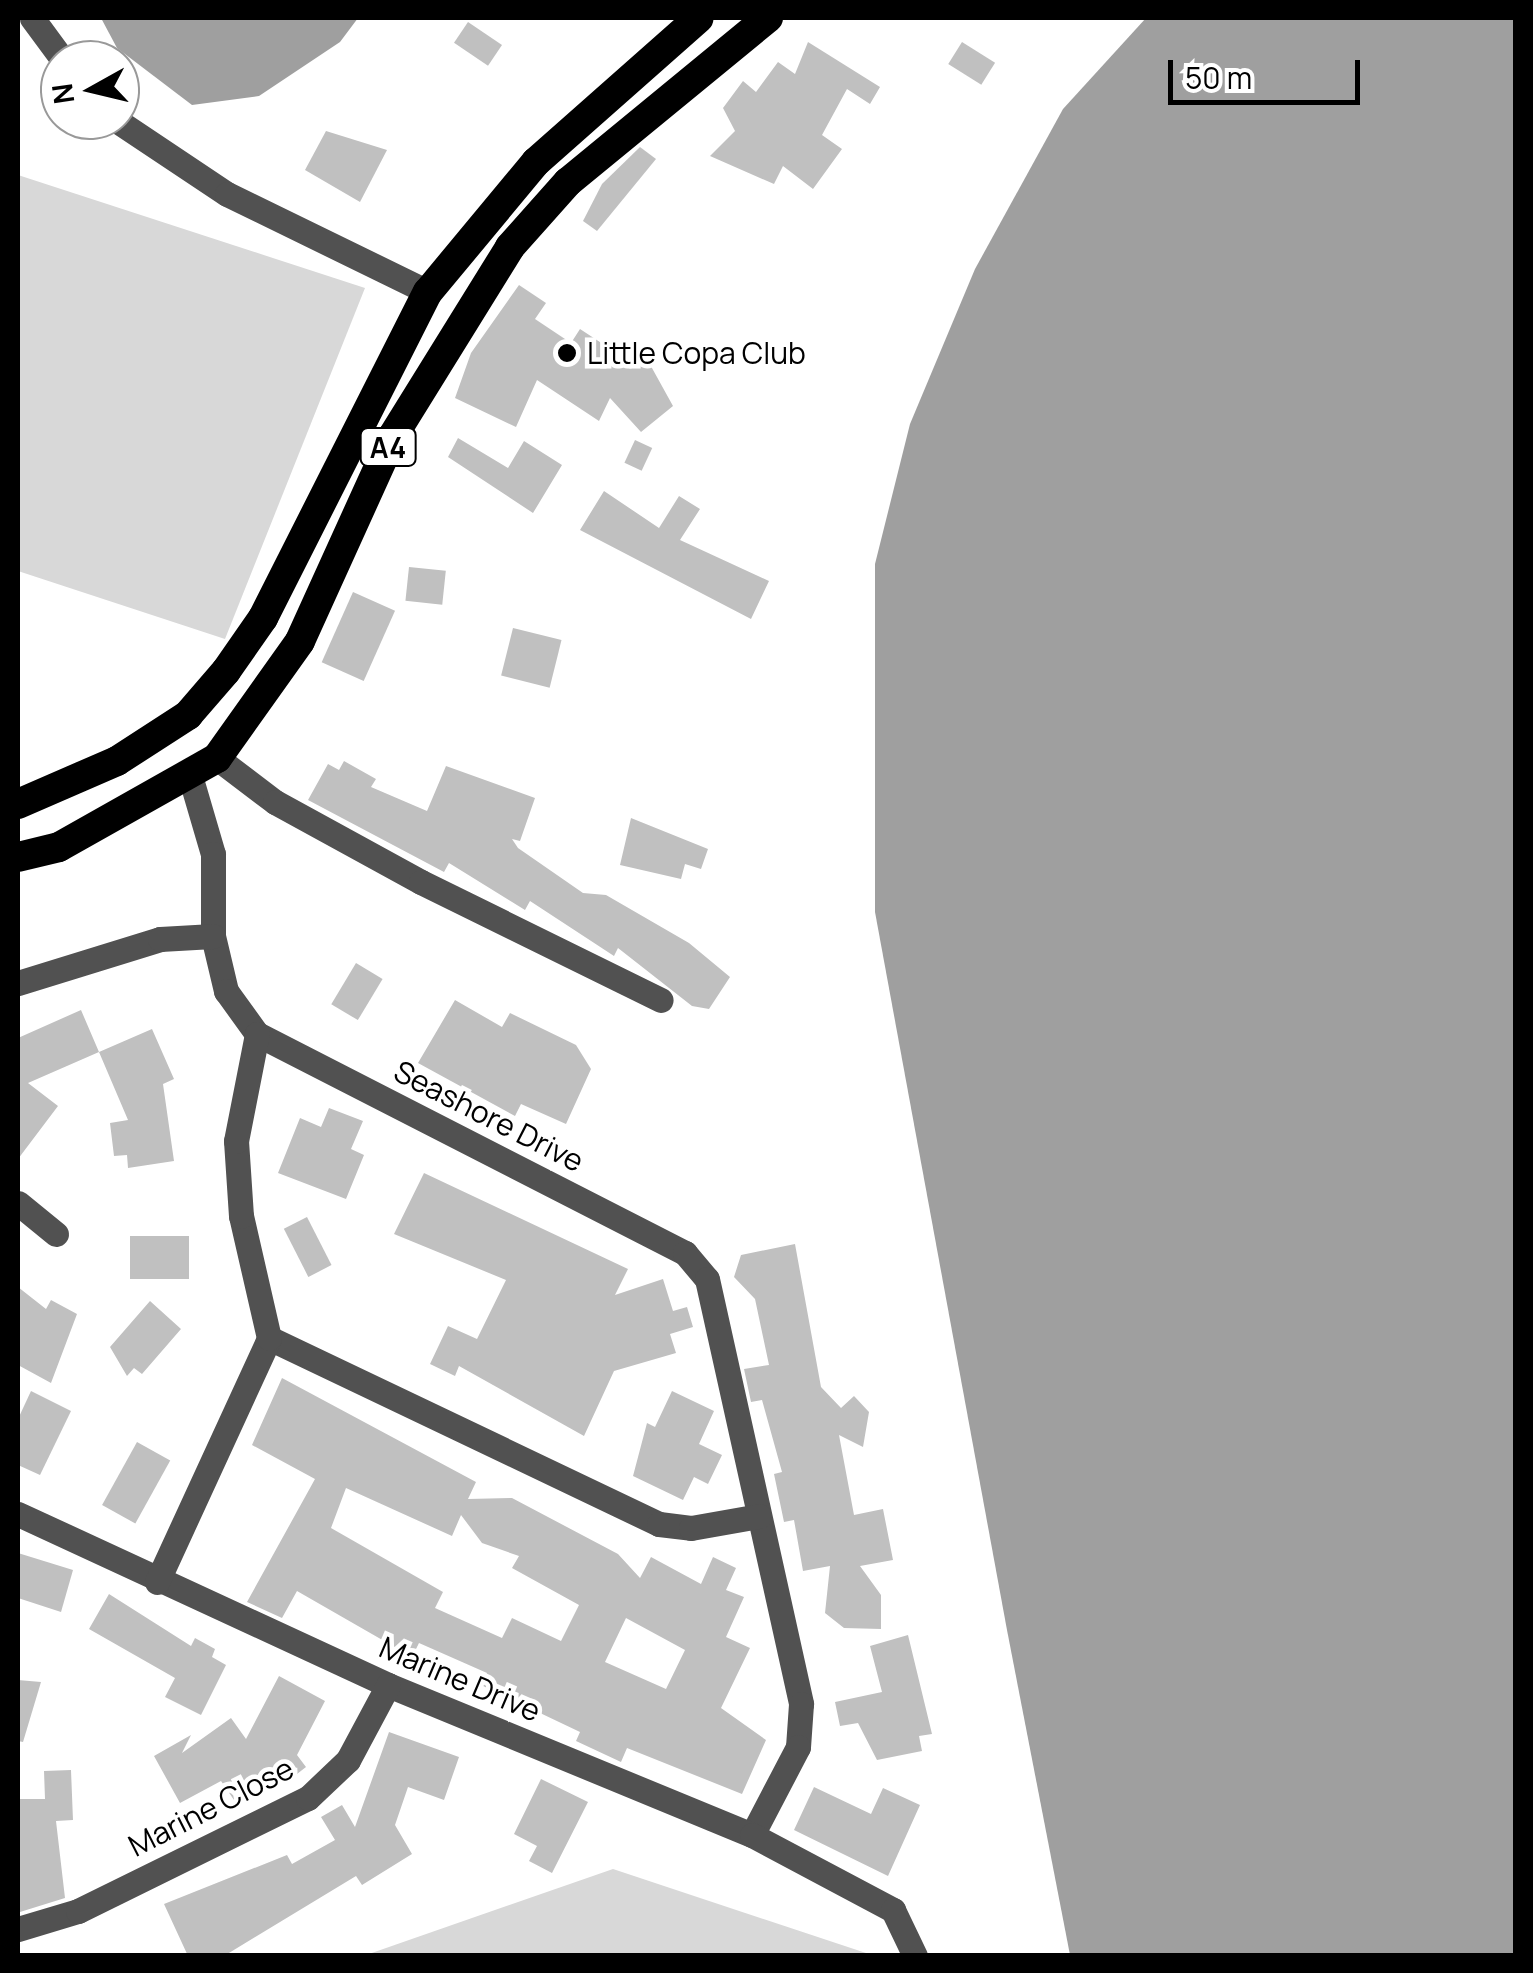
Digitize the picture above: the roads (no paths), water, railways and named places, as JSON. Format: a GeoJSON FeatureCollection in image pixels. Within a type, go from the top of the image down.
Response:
{"type":"FeatureCollection","features":[{"type":"Feature","properties":{"kind":"highway","name":"A4"},"geometry":{"type":"LineString","coordinates":[[18,804],[117,761],[188,715],[226,671],[263,618],[428,292],[536,162],[699,18]]}},
{"type":"Feature","properties":{"kind":"highway","name":"A4"},"geometry":{"type":"LineString","coordinates":[[18,858],[58,847],[191,779],[217,758],[300,641],[392,436],[510,247],[592,162],[768,18]]}},
{"type":"Feature","properties":{"kind":"street"},"geometry":{"type":"LineString","coordinates":[[32,18],[48,40]]}},
{"type":"Feature","properties":{"kind":"street"},"geometry":{"type":"LineString","coordinates":[[140,136],[227,194],[428,292]]}},
{"type":"Feature","properties":{"kind":"street"},"geometry":{"type":"LineString","coordinates":[[217,758],[275,802],[420,882],[661,1000]]}},
{"type":"Feature","properties":{"kind":"street","name":"Seashore Drive"},"geometry":{"type":"LineString","coordinates":[[191,779],[213,854],[213,936],[226,991],[257,1034],[698,1264],[801,1704],[798,1747],[752,1835]]}},
{"type":"Feature","properties":{"kind":"street"},"geometry":{"type":"LineString","coordinates":[[18,982],[160,939],[213,936]]}},
{"type":"Feature","properties":{"kind":"street"},"geometry":{"type":"LineString","coordinates":[[157,1582],[269,1338],[241,1216],[236,1140],[257,1034]]}},
{"type":"Feature","properties":{"kind":"street"},"geometry":{"type":"LineString","coordinates":[[18,1202],[56,1234]]}},
{"type":"Feature","properties":{"kind":"street"},"geometry":{"type":"LineString","coordinates":[[269,1338],[659,1524],[691,1528],[759,1516]]}},
{"type":"Feature","properties":{"kind":"street","name":"Marine Drive"},"geometry":{"type":"LineString","coordinates":[[18,1514],[157,1582],[388,1685],[752,1835],[878,1900],[906,1928],[915,1956]]}},
{"type":"Feature","properties":{"kind":"street","name":"Marine Close"},"geometry":{"type":"LineString","coordinates":[[18,1928],[78,1911],[308,1798],[348,1760],[388,1685]]}},
{"type":"Feature","properties":{"kind":"place","name":"Little Copa Club"},"geometry":{"type":"Point","coordinates":[567,353]}}]}
